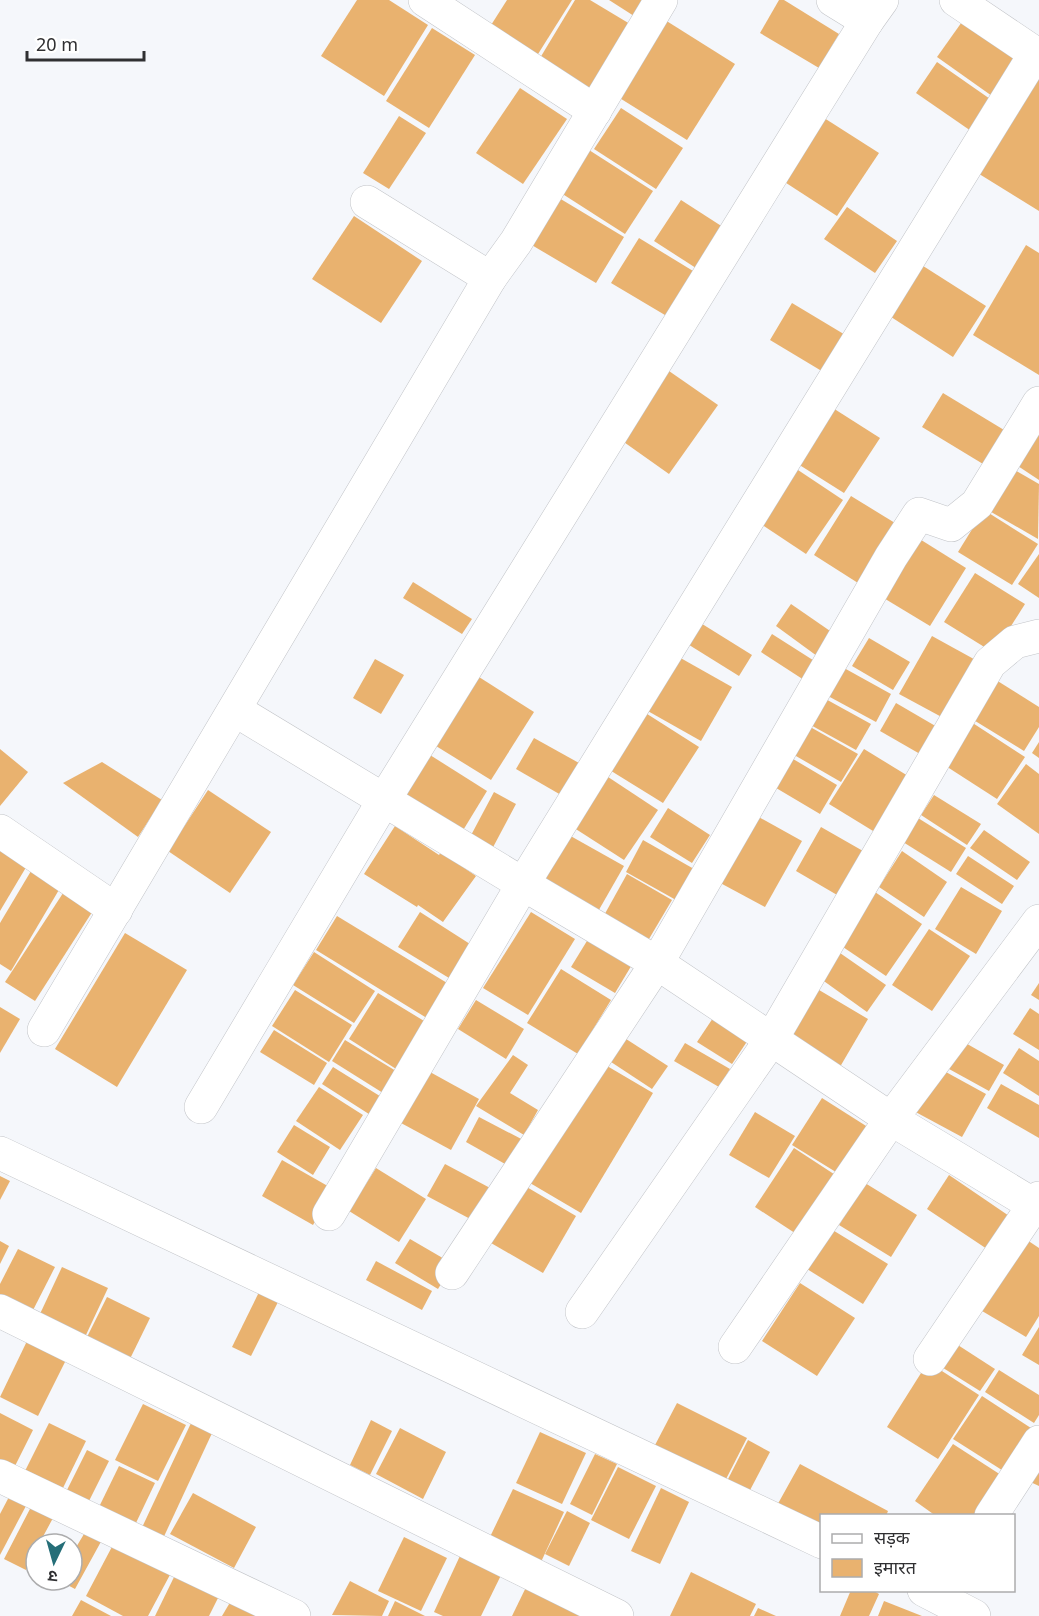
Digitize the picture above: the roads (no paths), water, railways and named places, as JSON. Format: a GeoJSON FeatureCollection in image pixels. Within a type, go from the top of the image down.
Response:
{"type":"FeatureCollection","features":[{"type":"Feature","properties":{"kind":"street"},"geometry":{"type":"LineString","coordinates":[[425,0],[595,111]]}},
{"type":"Feature","properties":{"kind":"street"},"geometry":{"type":"LineString","coordinates":[[44,1030],[490,278],[516,242],[661,0]]}},
{"type":"Feature","properties":{"kind":"street"},"geometry":{"type":"LineString","coordinates":[[201,1107],[384,800],[874,11],[832,0]]}},
{"type":"Feature","properties":{"kind":"street"},"geometry":{"type":"LineString","coordinates":[[329,1214],[523,884],[1037,55],[956,0]]}},
{"type":"Feature","properties":{"kind":"street"},"geometry":{"type":"LineString","coordinates":[[367,202],[490,278]]}},
{"type":"Feature","properties":{"kind":"street"},"geometry":{"type":"LineString","coordinates":[[452,1273],[657,963],[918,514],[951,525],[977,504],[1039,403]]}},
{"type":"Feature","properties":{"kind":"street"},"geometry":{"type":"LineString","coordinates":[[582,1312],[771,1040],[990,663],[1015,642],[1039,636]]}},
{"type":"Feature","properties":{"kind":"street"},"geometry":{"type":"LineString","coordinates":[[235,710],[657,963],[891,1119],[1036,1201],[930,1359]]}},
{"type":"Feature","properties":{"kind":"street"},"geometry":{"type":"LineString","coordinates":[[0,831],[116,910]]}},
{"type":"Feature","properties":{"kind":"street"},"geometry":{"type":"LineString","coordinates":[[735,1347],[891,1119],[1039,921]]}},
{"type":"Feature","properties":{"kind":"street"},"geometry":{"type":"LineString","coordinates":[[0,1153],[820,1541]]}},
{"type":"Feature","properties":{"kind":"street"},"geometry":{"type":"LineString","coordinates":[[0,1311],[617,1616]]}},
{"type":"Feature","properties":{"kind":"street"},"geometry":{"type":"LineString","coordinates":[[993,1514],[1039,1442]]}},
{"type":"Feature","properties":{"kind":"street"},"geometry":{"type":"LineString","coordinates":[[0,1476],[294,1616]]}},
{"type":"Feature","properties":{"kind":"street"},"geometry":{"type":"LineString","coordinates":[[928,1592],[974,1616]]}}]}
